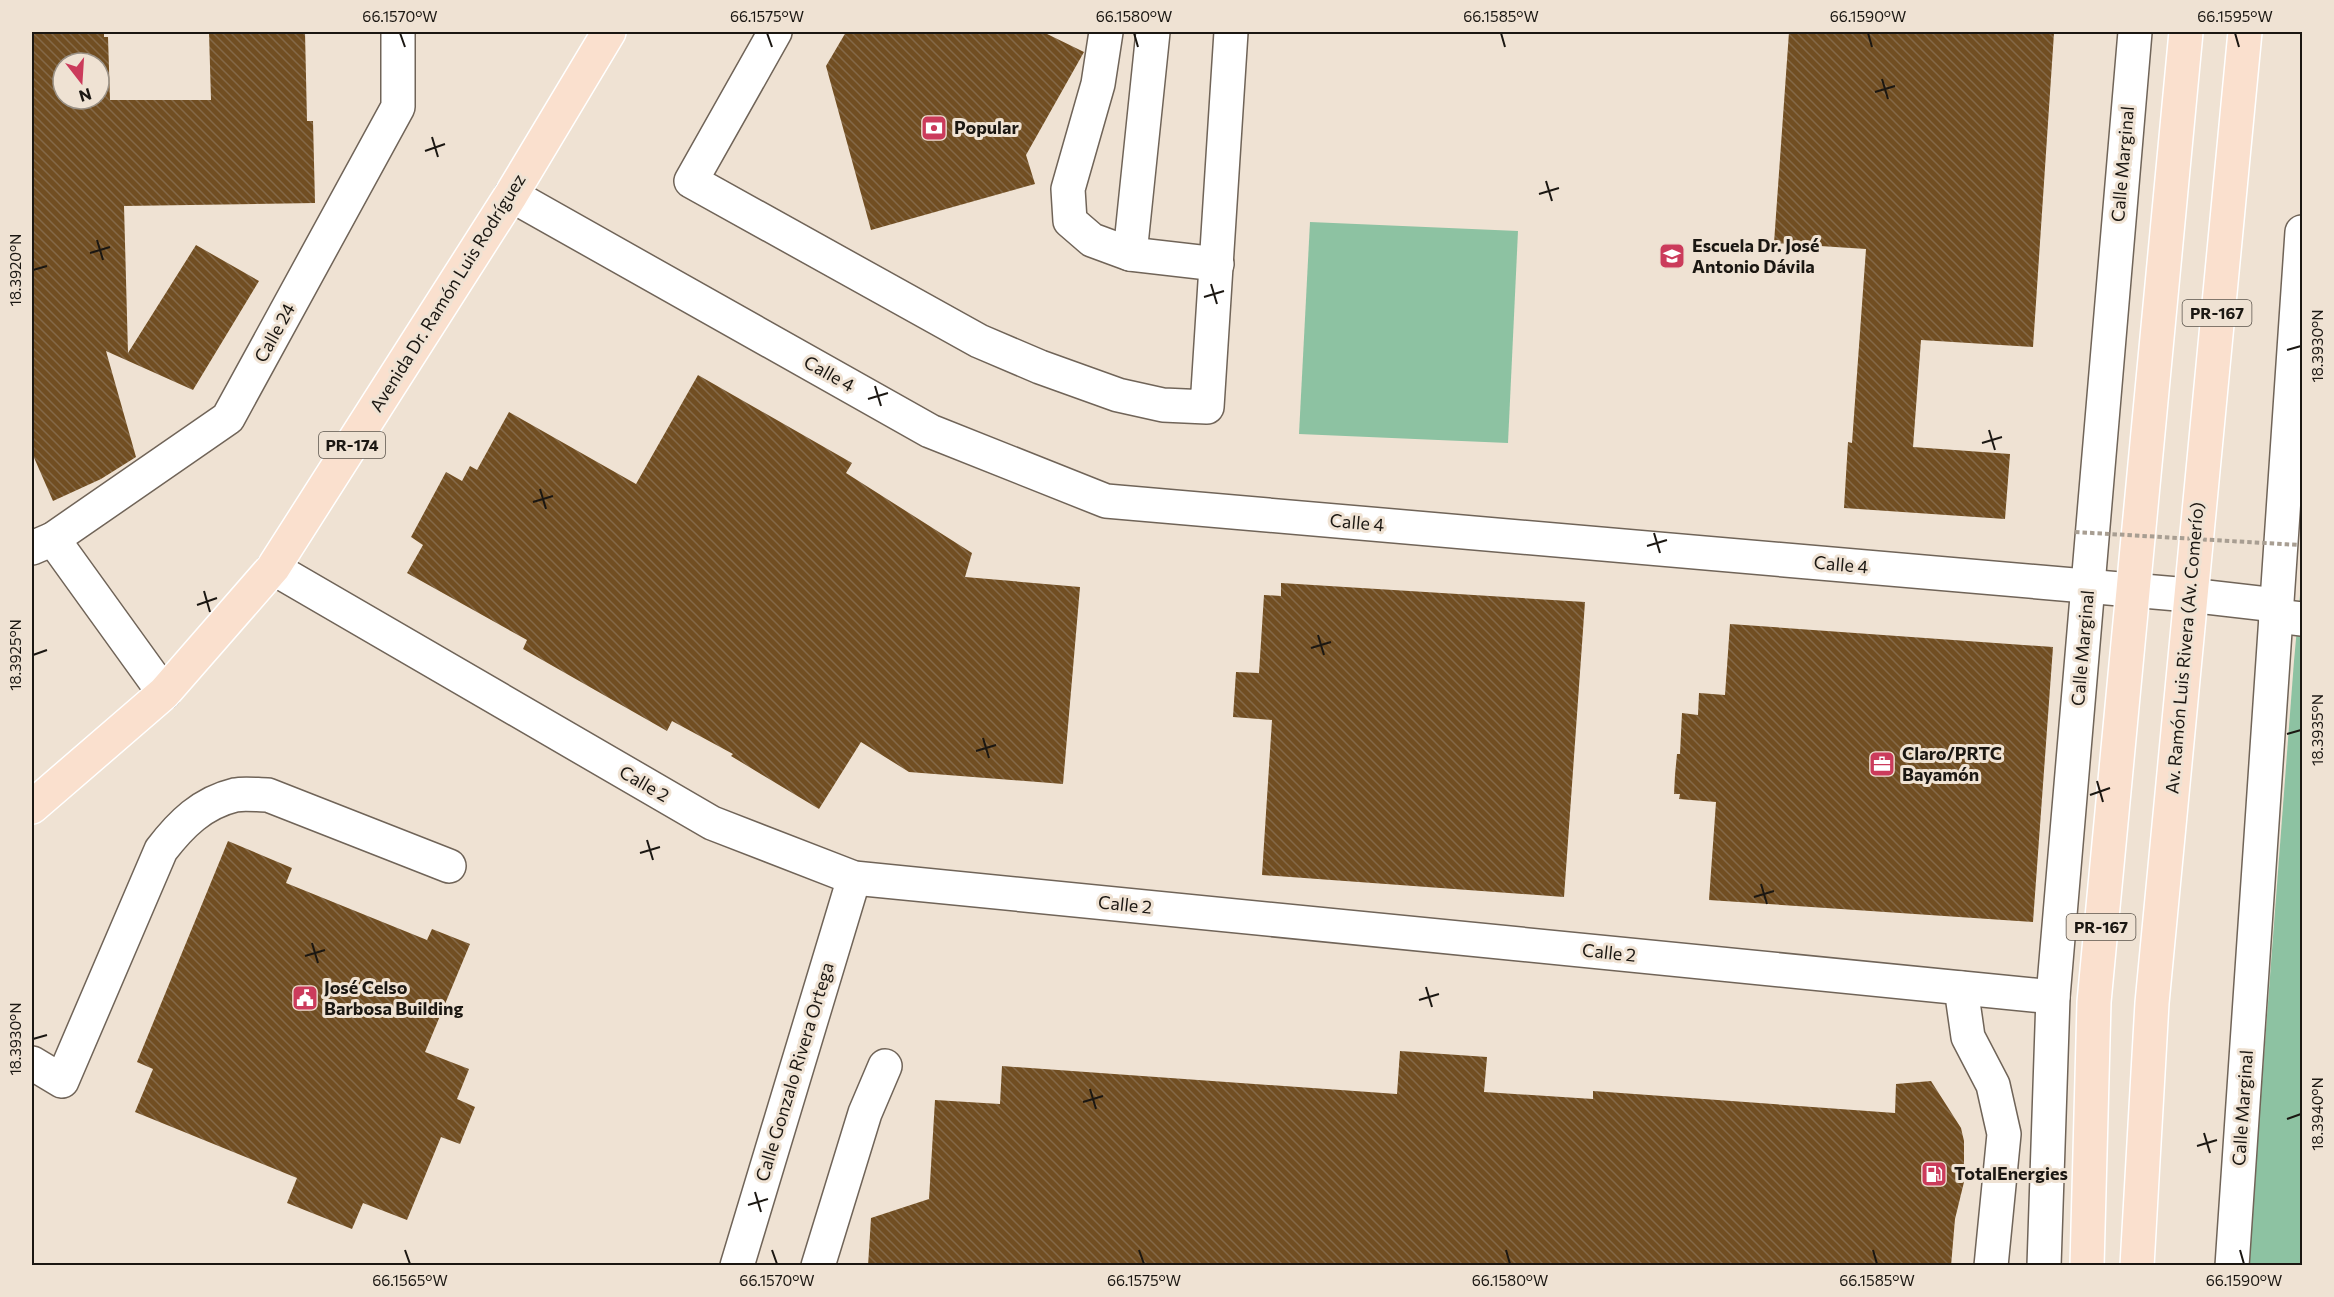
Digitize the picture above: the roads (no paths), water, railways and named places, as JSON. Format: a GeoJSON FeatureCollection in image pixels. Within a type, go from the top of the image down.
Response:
{"type":"FeatureCollection","features":[{"type":"Feature","properties":{"kind":"main road","name":"Avenida Dr. Ramón Luis Rodríguez"},"geometry":{"type":"LineString","coordinates":[[32,807],[164,693],[273,568],[511,195],[609,32]]}},
{"type":"Feature","properties":{"kind":"main road","name":"PR-167"},"geometry":{"type":"LineString","coordinates":[[2086,1266],[2094,1002],[2186,32]]}},
{"type":"Feature","properties":{"kind":"main road","name":"Av. Ramón Luis Rivera (Av. Comerío)"},"geometry":{"type":"LineString","coordinates":[[2137,1266],[2152,1003],[2244,32]]}},
{"type":"Feature","properties":{"kind":"street","name":"Calle 24"},"geometry":{"type":"LineString","coordinates":[[42,543],[228,418],[398,107],[398,32]]}},
{"type":"Feature","properties":{"kind":"street"},"geometry":{"type":"LineString","coordinates":[[775,32],[691,181],[979,341],[1040,368],[1118,395],[1163,405],[1207,407],[1231,32]]}},
{"type":"Feature","properties":{"kind":"street"},"geometry":{"type":"LineString","coordinates":[[1106,32],[1098,84],[1068,189],[1070,221],[1092,240],[1130,254],[1216,264]]}},
{"type":"Feature","properties":{"kind":"street"},"geometry":{"type":"LineString","coordinates":[[1130,254],[1153,32]]}},
{"type":"Feature","properties":{"kind":"street","name":"Calle Marginal"},"geometry":{"type":"LineString","coordinates":[[2044,1266],[2053,997],[2136,32]]}},
{"type":"Feature","properties":{"kind":"street","name":"Calle 4"},"geometry":{"type":"LineString","coordinates":[[511,195],[930,431],[1106,501],[2189,595],[2284,613]]}},
{"type":"Feature","properties":{"kind":"street","name":"Calle Marginal"},"geometry":{"type":"LineString","coordinates":[[2232,1266],[2284,613],[2302,231]]}},
{"type":"Feature","properties":{"kind":"street"},"geometry":{"type":"LineString","coordinates":[[42,543],[164,693]]}},
{"type":"Feature","properties":{"kind":"street","name":"Calle 2"},"geometry":{"type":"LineString","coordinates":[[273,568],[712,823],[854,878],[2053,997]]}},
{"type":"Feature","properties":{"kind":"street"},"geometry":{"type":"LineString","coordinates":[[32,1063],[62,1081],[161,850],[178,829],[201,808],[236,795],[268,795],[449,866]]}},
{"type":"Feature","properties":{"kind":"street","name":"Calle Gonzalo Rivera Ortega"},"geometry":{"type":"LineString","coordinates":[[737,1266],[854,878]]}},
{"type":"Feature","properties":{"kind":"street"},"geometry":{"type":"LineString","coordinates":[[1961,988],[1968,1037],[1993,1085],[2004,1134],[1991,1266]]}},
{"type":"Feature","properties":{"kind":"street"},"geometry":{"type":"LineString","coordinates":[[818,1266],[865,1113],[885,1066]]}},
{"type":"Feature","properties":{"kind":"place","name":"Popular"},"geometry":{"type":"Point","coordinates":[934,128]}},
{"type":"Feature","properties":{"kind":"place","name":"Escuela Dr. José Antonio Dávila"},"geometry":{"type":"Point","coordinates":[1672,256]}},
{"type":"Feature","properties":{"kind":"place","name":"Claro/PRTC Bayamón"},"geometry":{"type":"Point","coordinates":[1882,764]}},
{"type":"Feature","properties":{"kind":"place","name":"José Celso Barbosa Building"},"geometry":{"type":"Point","coordinates":[305,998]}},
{"type":"Feature","properties":{"kind":"place","name":"TotalEnergies"},"geometry":{"type":"Point","coordinates":[1934,1174]}}]}
